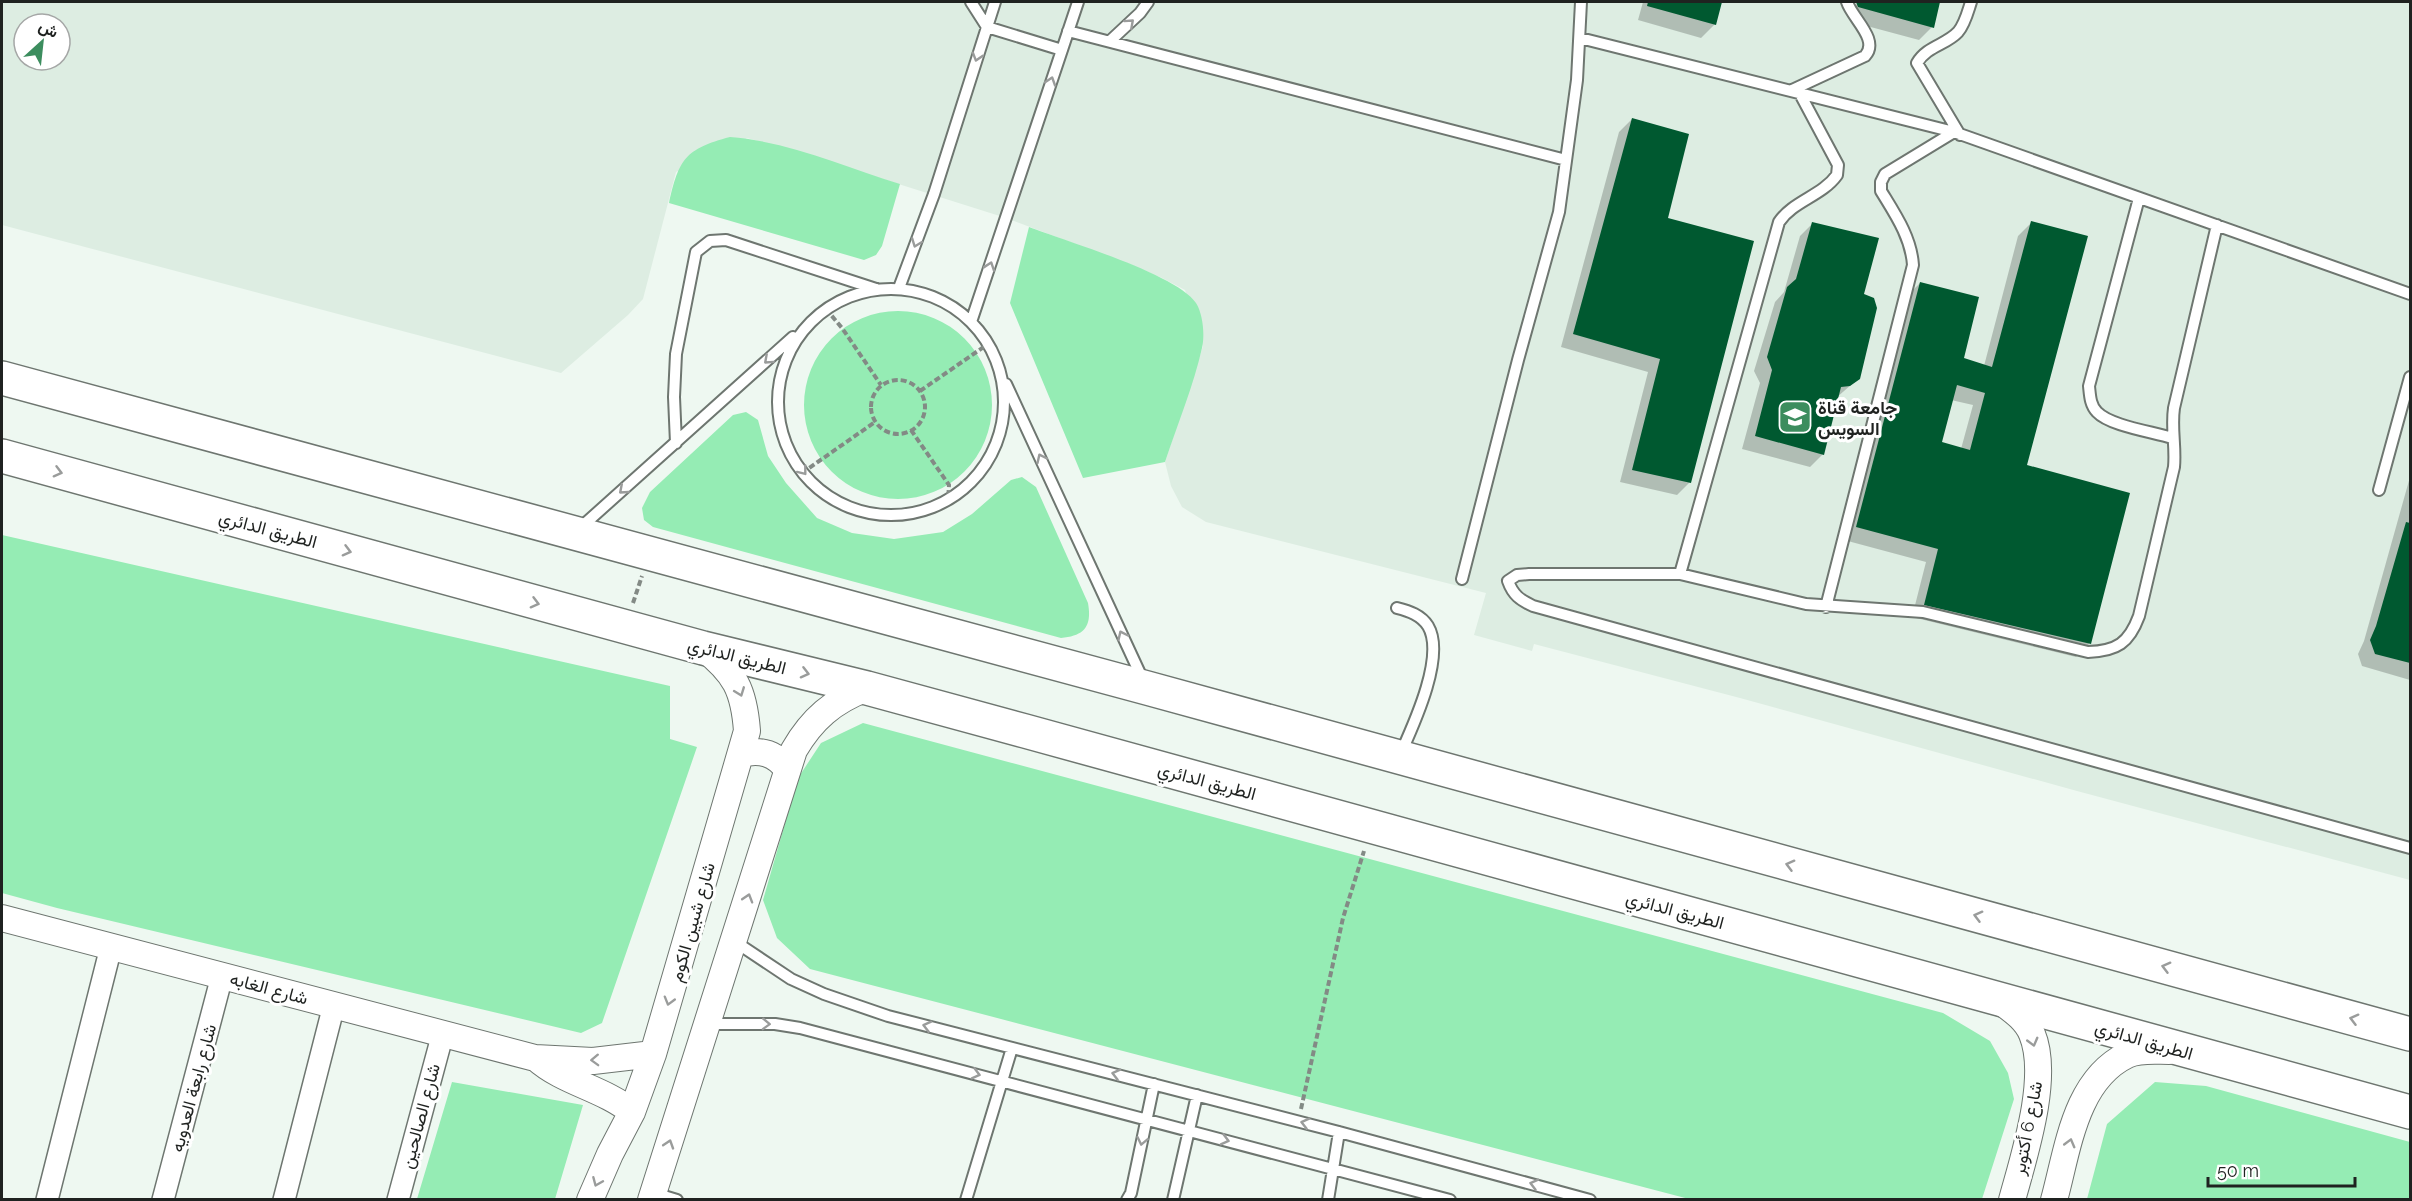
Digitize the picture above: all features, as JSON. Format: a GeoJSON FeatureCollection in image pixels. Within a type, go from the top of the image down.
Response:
{"type":"FeatureCollection","features":[{"type":"Feature","properties":{"kind":"main road"},"geometry":{"type":"LineString","coordinates":[[2,378],[574,533],[644,570],[1147,688],[2410,1034]]}},
{"type":"Feature","properties":{"kind":"main road","name":"الطريق الدائري"},"geometry":{"type":"LineString","coordinates":[[2,456],[703,648],[867,688],[2410,1112]]}},
{"type":"Feature","properties":{"kind":"street","name":"شارع شبين الكوم"},"geometry":{"type":"LineString","coordinates":[[590,1200],[632,1112],[653,1054],[747,731],[737,683],[722,663],[703,648]]}},
{"type":"Feature","properties":{"kind":"street"},"geometry":{"type":"LineString","coordinates":[[660,1197],[707,1024],[787,769],[799,741],[816,718],[832,705],[867,688]]}},
{"type":"Feature","properties":{"kind":"street"},"geometry":{"type":"LineString","coordinates":[[741,754],[767,753],[782,762],[787,769]]}},
{"type":"Feature","properties":{"kind":"street","name":"شارع الغابه"},"geometry":{"type":"LineString","coordinates":[[2,920],[536,1058],[593,1061],[653,1054]]}},
{"type":"Feature","properties":{"kind":"street"},"geometry":{"type":"LineString","coordinates":[[47,1200],[111,947]]}},
{"type":"Feature","properties":{"kind":"street","name":"شارع رابعة العدويه"},"geometry":{"type":"LineString","coordinates":[[163,1200],[222,976]]}},
{"type":"Feature","properties":{"kind":"street","name":"شارع 6 أكتوبر"},"geometry":{"type":"LineString","coordinates":[[1997,999],[2018,1014],[2032,1034],[2038,1067],[2036,1102],[2014,1192]]}},
{"type":"Feature","properties":{"kind":"street"},"geometry":{"type":"LineString","coordinates":[[284,1200],[334,1005]]}},
{"type":"Feature","properties":{"kind":"street","name":"شارع الصالحين"},"geometry":{"type":"LineString","coordinates":[[398,1200],[443,1033]]}},
{"type":"Feature","properties":{"kind":"street"},"geometry":{"type":"LineString","coordinates":[[2014,1192],[2055,1197],[2077,1117],[2085,1097],[2096,1080],[2111,1065],[2129,1054],[2181,1050]]}},
{"type":"Feature","properties":{"kind":"street","name":"شارع الغابه"},"geometry":{"type":"LineString","coordinates":[[536,1058],[548,1069],[606,1094],[632,1112]]}},
{"type":"Feature","properties":{"kind":"lane"},"geometry":{"type":"LineString","coordinates":[[971,2],[987,27],[1062,50]]}},
{"type":"Feature","properties":{"kind":"lane"},"geometry":{"type":"LineString","coordinates":[[899,288],[934,194],[995,2]]}},
{"type":"Feature","properties":{"kind":"lane"},"geometry":{"type":"LineString","coordinates":[[971,321],[1078,2]]}},
{"type":"Feature","properties":{"kind":"lane"},"geometry":{"type":"LineString","coordinates":[[1110,42],[1148,2]]}},
{"type":"Feature","properties":{"kind":"lane"},"geometry":{"type":"LineString","coordinates":[[1462,579],[1518,360],[1559,212],[1577,80],[1581,2]]}},
{"type":"Feature","properties":{"kind":"lane"},"geometry":{"type":"LineString","coordinates":[[1795,91],[1870,52],[1870,42],[1847,2]]}},
{"type":"Feature","properties":{"kind":"lane"},"geometry":{"type":"LineString","coordinates":[[1957,133],[1917,63],[1928,50],[1960,31],[1971,2]]}},
{"type":"Feature","properties":{"kind":"lane"},"geometry":{"type":"LineString","coordinates":[[1068,31],[1566,160]]}},
{"type":"Feature","properties":{"kind":"lane"},"geometry":{"type":"LineString","coordinates":[[1580,38],[1957,133],[2409,290]]}},
{"type":"Feature","properties":{"kind":"lane"},"geometry":{"type":"LineString","coordinates":[[1680,574],[1779,222],[1786,212],[1823,189],[1838,175],[1838,165],[1795,91]]}},
{"type":"Feature","properties":{"kind":"lane"},"geometry":{"type":"LineString","coordinates":[[1826,607],[1913,265],[1908,237],[1881,190],[1881,182],[1885,174],[1957,133]]}},
{"type":"Feature","properties":{"kind":"lane"},"geometry":{"type":"LineString","coordinates":[[2139,198],[2089,386],[2090,400],[2097,412],[2109,420],[2172,438]]}},
{"type":"Feature","properties":{"kind":"lane"},"geometry":{"type":"LineString","coordinates":[[2217,225],[2174,408],[2172,438],[2175,452],[2174,467],[2139,616],[2133,632],[2121,644],[2105,651],[2088,652],[1923,612],[1826,607],[1780,600],[1680,574],[1529,574],[1517,575],[1508,582],[1512,593],[1533,606],[2410,848]]}},
{"type":"Feature","properties":{"kind":"lane"},"geometry":{"type":"LineString","coordinates":[[676,443],[674,397],[676,354],[696,252],[710,241],[726,240],[877,290]]}},
{"type":"Feature","properties":{"kind":"lane"},"geometry":{"type":"LineString","coordinates":[[574,533],[826,309],[850,296],[877,290],[899,288],[919,292],[947,304],[971,321],[988,344],[1147,688]]}},
{"type":"Feature","properties":{"kind":"lane"},"geometry":{"type":"LineString","coordinates":[[811,321],[791,347],[780,378],[777,412],[785,444],[802,473],[825,495],[854,509],[885,516],[918,513],[948,501],[971,483],[990,459],[1001,432],[1005,402],[1001,372]]}},
{"type":"Feature","properties":{"kind":"lane"},"geometry":{"type":"LineString","coordinates":[[2379,490],[2410,377]]}},
{"type":"Feature","properties":{"kind":"lane"},"geometry":{"type":"LineString","coordinates":[[1397,608],[1415,613],[1428,626],[1434,643],[1424,694],[1399,758]]}},
{"type":"Feature","properties":{"kind":"lane"},"geometry":{"type":"LineString","coordinates":[[734,941],[791,979],[824,994],[888,1016],[1299,1121],[1590,1200]]}},
{"type":"Feature","properties":{"kind":"lane"},"geometry":{"type":"LineString","coordinates":[[707,1024],[775,1024],[800,1028],[1450,1200]]}},
{"type":"Feature","properties":{"kind":"lane"},"geometry":{"type":"LineString","coordinates":[[966,1200],[1012,1048]]}},
{"type":"Feature","properties":{"kind":"lane"},"geometry":{"type":"LineString","coordinates":[[1127,1200],[1131,1193],[1154,1084]]}},
{"type":"Feature","properties":{"kind":"lane"},"geometry":{"type":"LineString","coordinates":[[1173,1200],[1197,1095]]}},
{"type":"Feature","properties":{"kind":"lane"},"geometry":{"type":"LineString","coordinates":[[1328,1200],[1339,1132]]}},
{"type":"Feature","properties":{"kind":"path"},"geometry":{"type":"LineString","coordinates":[[826,309],[842,328],[881,385]]}},
{"type":"Feature","properties":{"kind":"path"},"geometry":{"type":"LineString","coordinates":[[919,391],[988,344]]}},
{"type":"Feature","properties":{"kind":"path"},"geometry":{"type":"LineString","coordinates":[[892,380],[901,380],[909,382],[919,391],[925,404],[924,414],[921,422],[911,430],[897,434],[887,433],[875,422],[870,405],[872,396],[881,385],[892,380]]}},
{"type":"Feature","properties":{"kind":"path"},"geometry":{"type":"LineString","coordinates":[[802,473],[875,422]]}},
{"type":"Feature","properties":{"kind":"path"},"geometry":{"type":"LineString","coordinates":[[911,430],[949,485],[948,501]]}},
{"type":"Feature","properties":{"kind":"path"},"geometry":{"type":"LineString","coordinates":[[626,627],[644,570]]}},
{"type":"Feature","properties":{"kind":"path"},"geometry":{"type":"LineString","coordinates":[[1299,1121],[1343,918],[1371,827]]}},
{"type":"Feature","properties":{"kind":"shaded area","name":"جامعة قناة السويس"},"geometry":{"type":"Polygon","coordinates":[[[2,2],[2410,2],[2410,880],[1534,644],[1532,651],[1474,635],[1486,593],[1206,522],[1182,507],[1171,486],[1165,462],[1203,346],[1185,290],[1134,266],[1006,218],[791,150],[747,138],[676,172],[643,299],[628,315],[561,373],[2,225],[2,2]]]}},
{"type":"Feature","properties":{"kind":"green space"},"geometry":{"type":"Polygon","coordinates":[[[730,137],[751,139],[794,149],[900,184],[882,246],[876,255],[864,260],[669,203],[676,176],[686,158],[703,146],[730,137]]]}},
{"type":"Feature","properties":{"kind":"green space"},"geometry":{"type":"Polygon","coordinates":[[[1029,227],[1144,270],[1185,292],[1196,303],[1203,325],[1202,348],[1165,462],[1083,478],[1010,303],[1029,227]]]}},
{"type":"Feature","properties":{"kind":"green space"},"geometry":{"type":"Polygon","coordinates":[[[907,311],[943,322],[965,338],[985,369],[991,387],[991,423],[985,441],[965,472],[934,492],[916,498],[889,499],[853,488],[825,465],[815,450],[805,423],[804,396],[815,360],[838,332],[853,322],[880,312],[907,311]]]}},
{"type":"Feature","properties":{"kind":"green space"},"geometry":{"type":"Polygon","coordinates":[[[746,412],[758,420],[768,456],[786,483],[817,518],[852,533],[894,539],[943,532],[972,514],[1011,480],[1022,477],[1036,487],[1088,603],[1088,624],[1076,635],[1061,638],[653,527],[644,520],[642,508],[650,492],[733,415],[746,412]]]}},
{"type":"Feature","properties":{"kind":"green space"},"geometry":{"type":"Polygon","coordinates":[[[2,535],[670,686],[670,739],[697,747],[602,1023],[581,1033],[2,893],[2,535]]]}},
{"type":"Feature","properties":{"kind":"green space"},"geometry":{"type":"Polygon","coordinates":[[[863,723],[1943,1013],[1990,1041],[2008,1073],[2014,1099],[1982,1199],[1689,1199],[810,969],[777,938],[763,900],[798,778],[821,743],[863,723]]]}},
{"type":"Feature","properties":{"kind":"green space"},"geometry":{"type":"Polygon","coordinates":[[[452,1082],[583,1105],[555,1199],[417,1199],[452,1082]]]}},
{"type":"Feature","properties":{"kind":"green space"},"geometry":{"type":"Polygon","coordinates":[[[2155,1082],[2206,1086],[2410,1142],[2410,1199],[2087,1199],[2107,1124],[2155,1082]]]}},
{"type":"Feature","properties":{"kind":"building"},"geometry":{"type":"Polygon","coordinates":[[[1648,2],[1722,2],[1716,25],[1647,6],[1648,2]]]}},
{"type":"Feature","properties":{"kind":"building"},"geometry":{"type":"Polygon","coordinates":[[[1856,2],[1940,2],[1934,28],[1858,7],[1856,2]]]}},
{"type":"Feature","properties":{"kind":"building"},"geometry":{"type":"Polygon","coordinates":[[[1632,118],[1689,134],[1668,218],[1754,241],[1691,483],[1632,470],[1660,359],[1573,334],[1632,118]]]}},
{"type":"Feature","properties":{"kind":"building"},"geometry":{"type":"Polygon","coordinates":[[[2031,221],[2088,236],[2027,465],[2130,493],[2091,644],[1924,605],[1938,549],[1856,527],[1920,282],[1979,297],[1964,358],[1992,367],[2031,221]],[[1957,385],[1942,442],[1970,450],[1985,393],[1957,385]]]}},
{"type":"Feature","properties":{"kind":"building"},"geometry":{"type":"Polygon","coordinates":[[[1812,222],[1879,238],[1864,294],[1874,298],[1877,308],[1860,379],[1850,386],[1841,387],[1824,455],[1755,436],[1772,370],[1767,357],[1787,287],[1796,279],[1812,222]]]}},
{"type":"Feature","properties":{"kind":"building"},"geometry":{"type":"Polygon","coordinates":[[[2406,522],[2410,523],[2410,663],[2375,654],[2370,640],[2406,522]]]}},
{"type":"Feature","properties":{"kind":"place","name":"جامعة قناة السويس"},"geometry":{"type":"Point","coordinates":[1795,417]}}]}
